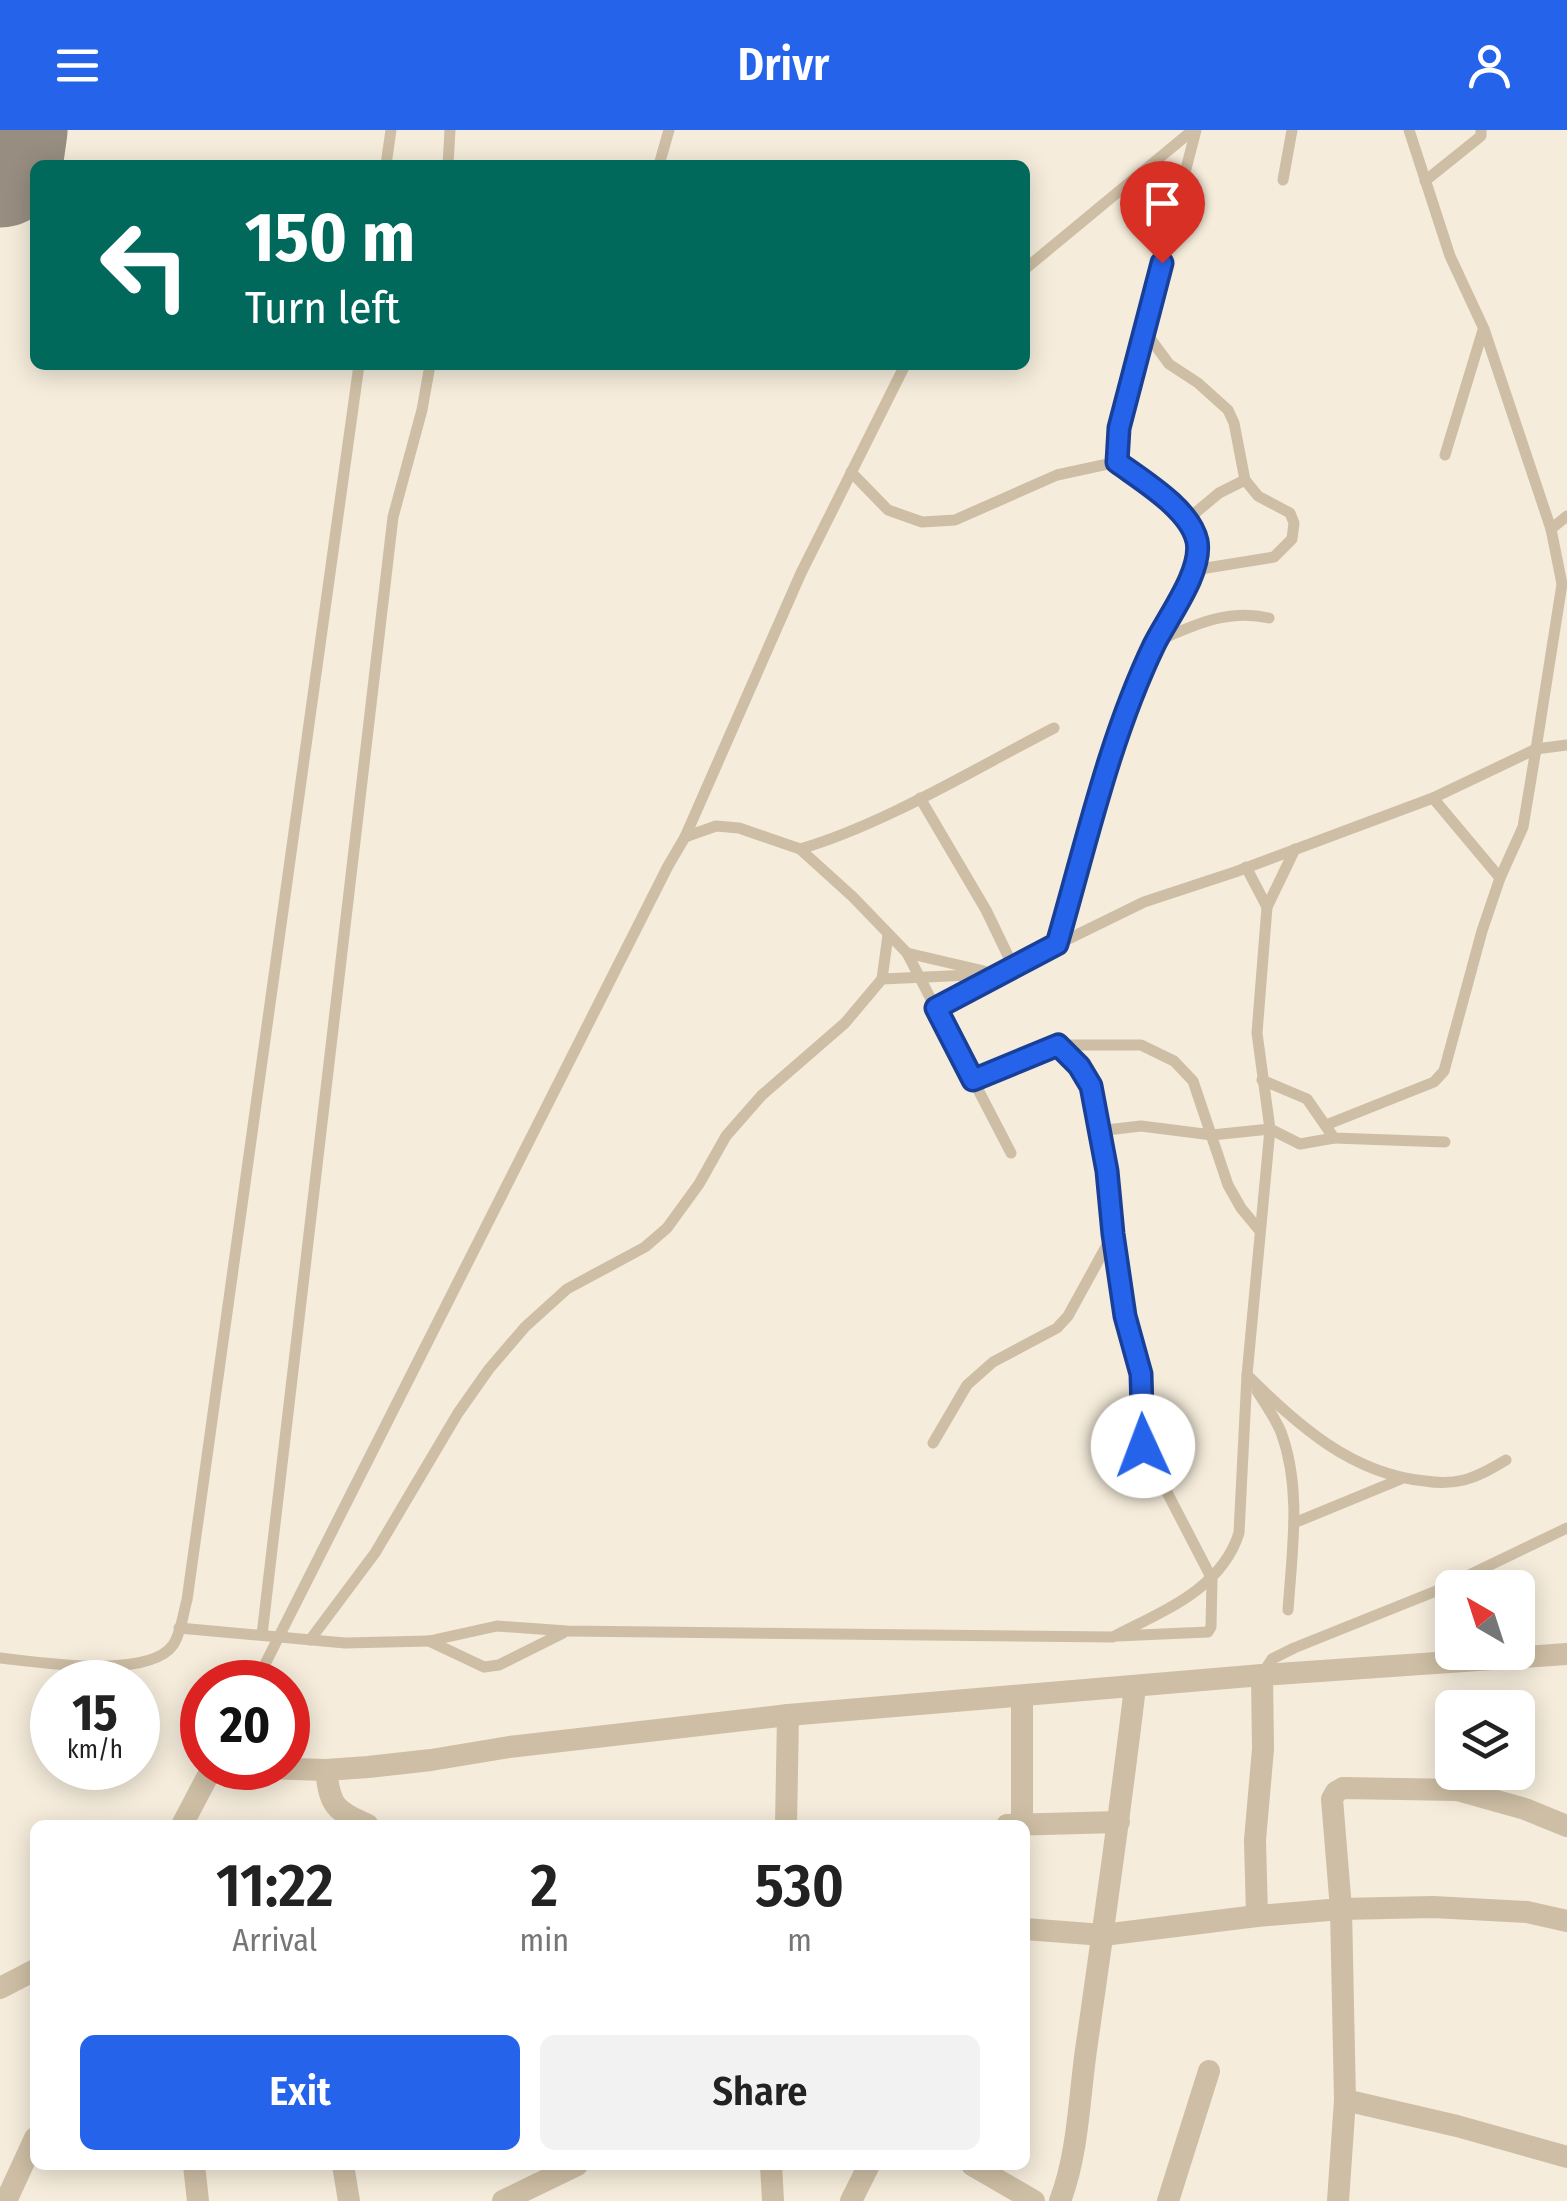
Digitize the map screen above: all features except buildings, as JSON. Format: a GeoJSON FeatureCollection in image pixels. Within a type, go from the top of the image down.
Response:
{"type":"FeatureCollection","features":[{"type":"Feature","properties":{"kind":"street"},"geometry":{"type":"LineString","coordinates":[[310,1769],[431,1760],[509,1747],[788,1715],[1567,1654]]}},
{"type":"Feature","properties":{"kind":"street"},"geometry":{"type":"LineString","coordinates":[[1257,1916],[1262,1675]]}},
{"type":"Feature","properties":{"kind":"street"},"geometry":{"type":"LineString","coordinates":[[1060,2201],[1068,2182],[1076,2132],[1135,1687]]}},
{"type":"Feature","properties":{"kind":"street"},"geometry":{"type":"LineString","coordinates":[[1022,1696],[1022,1820]]}},
{"type":"Feature","properties":{"kind":"street"},"geometry":{"type":"LineString","coordinates":[[786,1820],[788,1715]]}},
{"type":"Feature","properties":{"kind":"street"},"geometry":{"type":"LineString","coordinates":[[326,1770],[332,1803],[358,1820]]}},
{"type":"Feature","properties":{"kind":"street"},"geometry":{"type":"LineString","coordinates":[[1338,2201],[1346,2100],[1341,1909],[1332,1799],[1336,1792],[1342,1788],[1457,1790],[1525,1809],[1567,1826]]}},
{"type":"Feature","properties":{"kind":"street"},"geometry":{"type":"LineString","coordinates":[[185,1820],[200,1790]]}},
{"type":"Feature","properties":{"kind":"street"},"geometry":{"type":"LineString","coordinates":[[1030,1824],[1119,1822]]}},
{"type":"Feature","properties":{"kind":"street"},"geometry":{"type":"LineString","coordinates":[[1030,1930],[1103,1934],[1341,1909],[1434,1907],[1527,1912],[1567,1921]]}},
{"type":"Feature","properties":{"kind":"street"},"geometry":{"type":"LineString","coordinates":[[0,1988],[30,1973]]}},
{"type":"Feature","properties":{"kind":"street"},"geometry":{"type":"LineString","coordinates":[[1168,2201],[1209,2070]]}},
{"type":"Feature","properties":{"kind":"street"},"geometry":{"type":"LineString","coordinates":[[1346,2100],[1567,2157]]}},
{"type":"Feature","properties":{"kind":"street"},"geometry":{"type":"LineString","coordinates":[[6,2201],[30,2149]]}},
{"type":"Feature","properties":{"kind":"street"},"geometry":{"type":"LineString","coordinates":[[195,2170],[198,2201]]}},
{"type":"Feature","properties":{"kind":"street"},"geometry":{"type":"LineString","coordinates":[[345,2170],[349,2201]]}},
{"type":"Feature","properties":{"kind":"street"},"geometry":{"type":"LineString","coordinates":[[503,2201],[568,2170]]}},
{"type":"Feature","properties":{"kind":"street"},"geometry":{"type":"LineString","coordinates":[[771,2170],[772,2201]]}},
{"type":"Feature","properties":{"kind":"street"},"geometry":{"type":"LineString","coordinates":[[851,2201],[866,2170]]}},
{"type":"Feature","properties":{"kind":"street"},"geometry":{"type":"LineString","coordinates":[[981,2170],[1034,2201]]}},
{"type":"Feature","properties":{"kind":"lane"},"geometry":{"type":"LineString","coordinates":[[387,160],[391,130]]}},
{"type":"Feature","properties":{"kind":"lane"},"geometry":{"type":"LineString","coordinates":[[448,160],[450,130]]}},
{"type":"Feature","properties":{"kind":"lane"},"geometry":{"type":"LineString","coordinates":[[660,160],[667,130]]}},
{"type":"Feature","properties":{"kind":"lane"},"geometry":{"type":"LineString","coordinates":[[1030,265],[1194,130]]}},
{"type":"Feature","properties":{"kind":"lane"},"geometry":{"type":"LineString","coordinates":[[1117,462],[1119,428],[1194,130]]}},
{"type":"Feature","properties":{"kind":"lane"},"geometry":{"type":"LineString","coordinates":[[1283,180],[1292,130]]}},
{"type":"Feature","properties":{"kind":"lane"},"geometry":{"type":"LineString","coordinates":[[1326,1125],[1434,1082],[1444,1071],[1482,931],[1523,827],[1564,585],[1551,529],[1484,329],[1450,256],[1409,130]]}},
{"type":"Feature","properties":{"kind":"lane"},"geometry":{"type":"LineString","coordinates":[[1425,181],[1469,148],[1481,136],[1480,130]]}},
{"type":"Feature","properties":{"kind":"lane"},"geometry":{"type":"LineString","coordinates":[[663,146],[667,160]]}},
{"type":"Feature","properties":{"kind":"lane"},"geometry":{"type":"LineString","coordinates":[[1445,456],[1484,329]]}},
{"type":"Feature","properties":{"kind":"lane"},"geometry":{"type":"LineString","coordinates":[[1144,330],[1169,364],[1228,410],[1245,480],[1258,496],[1290,513],[1294,523],[1292,539],[1274,557],[1194,570]]}},
{"type":"Feature","properties":{"kind":"lane"},"geometry":{"type":"LineString","coordinates":[[0,1658],[83,1666],[155,1659],[174,1644],[187,1600],[357,370]]}},
{"type":"Feature","properties":{"kind":"lane"},"geometry":{"type":"LineString","coordinates":[[262,1635],[393,517],[429,370]]}},
{"type":"Feature","properties":{"kind":"lane"},"geometry":{"type":"LineString","coordinates":[[268,1660],[686,836],[801,574],[902,370]]}},
{"type":"Feature","properties":{"kind":"lane"},"geometry":{"type":"LineString","coordinates":[[851,472],[888,510],[922,522],[955,520],[1057,475],[1117,462],[1188,519],[1197,540],[1194,570],[1155,642],[1111,756],[1057,944]]}},
{"type":"Feature","properties":{"kind":"lane"},"geometry":{"type":"LineString","coordinates":[[1188,519],[1219,494],[1245,480]]}},
{"type":"Feature","properties":{"kind":"lane"},"geometry":{"type":"LineString","coordinates":[[1551,529],[1567,516]]}},
{"type":"Feature","properties":{"kind":"lane"},"geometry":{"type":"LineString","coordinates":[[1155,642],[1213,618],[1268,618]]}},
{"type":"Feature","properties":{"kind":"lane"},"geometry":{"type":"LineString","coordinates":[[800,848],[920,798],[1054,728]]}},
{"type":"Feature","properties":{"kind":"lane"},"geometry":{"type":"LineString","coordinates":[[936,1008],[1144,902],[1433,798],[1536,749],[1567,745]]}},
{"type":"Feature","properties":{"kind":"lane"},"geometry":{"type":"LineString","coordinates":[[920,798],[986,910],[1013,966]]}},
{"type":"Feature","properties":{"kind":"lane"},"geometry":{"type":"LineString","coordinates":[[1433,798],[1500,878]]}},
{"type":"Feature","properties":{"kind":"lane"},"geometry":{"type":"LineString","coordinates":[[686,836],[716,826],[739,828],[800,848],[853,897],[907,953],[1011,1153]]}},
{"type":"Feature","properties":{"kind":"lane"},"geometry":{"type":"LineString","coordinates":[[1113,1637],[1186,1598],[1212,1578],[1233,1552],[1238,1532],[1247,1375],[1270,1129],[1257,1033],[1267,907],[1295,849]]}},
{"type":"Feature","properties":{"kind":"lane"},"geometry":{"type":"LineString","coordinates":[[1246,868],[1267,907]]}},
{"type":"Feature","properties":{"kind":"lane"},"geometry":{"type":"LineString","coordinates":[[310,1640],[375,1553],[458,1413],[489,1370],[525,1328],[567,1289],[644,1247],[668,1228],[726,1136],[762,1094],[845,1023],[882,979],[888,935]]}},
{"type":"Feature","properties":{"kind":"lane"},"geometry":{"type":"LineString","coordinates":[[907,953],[998,974]]}},
{"type":"Feature","properties":{"kind":"lane"},"geometry":{"type":"LineString","coordinates":[[882,979],[998,974]]}},
{"type":"Feature","properties":{"kind":"lane"},"geometry":{"type":"LineString","coordinates":[[179,1628],[345,1643],[429,1641],[497,1626],[566,1632],[1113,1637],[1208,1632],[1212,1578],[1143,1446],[1141,1374],[1125,1316],[1107,1171],[1091,1086],[1079,1066],[1058,1045]]}},
{"type":"Feature","properties":{"kind":"lane"},"geometry":{"type":"LineString","coordinates":[[973,1080],[1058,1045],[1141,1045],[1174,1062],[1193,1081],[1228,1185],[1260,1231]]}},
{"type":"Feature","properties":{"kind":"lane"},"geometry":{"type":"LineString","coordinates":[[1262,1080],[1307,1099],[1334,1138]]}},
{"type":"Feature","properties":{"kind":"lane"},"geometry":{"type":"LineString","coordinates":[[1098,1131],[1141,1126],[1212,1135],[1270,1129],[1300,1144],[1334,1138],[1445,1142]]}},
{"type":"Feature","properties":{"kind":"lane"},"geometry":{"type":"LineString","coordinates":[[933,1443],[967,1386],[993,1362],[1056,1328],[1068,1316],[1113,1234]]}},
{"type":"Feature","properties":{"kind":"lane"},"geometry":{"type":"LineString","coordinates":[[1247,1375],[1316,1436],[1356,1462],[1401,1479],[1460,1481],[1484,1474],[1506,1460]]}},
{"type":"Feature","properties":{"kind":"lane"},"geometry":{"type":"LineString","coordinates":[[1247,1375],[1280,1432],[1293,1483],[1288,1610]]}},
{"type":"Feature","properties":{"kind":"lane"},"geometry":{"type":"LineString","coordinates":[[1294,1523],[1401,1479]]}},
{"type":"Feature","properties":{"kind":"lane"},"geometry":{"type":"LineString","coordinates":[[1262,1675],[1272,1659],[1436,1590],[1567,1528]]}},
{"type":"Feature","properties":{"kind":"lane"},"geometry":{"type":"LineString","coordinates":[[1163,1610],[1176,1634]]}},
{"type":"Feature","properties":{"kind":"lane"},"geometry":{"type":"LineString","coordinates":[[429,1641],[484,1667],[499,1664],[566,1632]]}},
{"type":"Feature","properties":{"kind":"runway"},"geometry":{"type":"LineString","coordinates":[[0,165],[5,130]]}},
{"type":"Feature","properties":{"kind":"route"},"geometry":{"type":"LineString","coordinates":[[1143,1446],[1141,1374],[1125,1316],[1107,1171],[1091,1086],[1079,1066],[1058,1045],[973,1080],[936,1008],[1057,944],[1111,756],[1144,666],[1194,570],[1197,540],[1188,519],[1117,462],[1119,428],[1162,263]]}}]}
